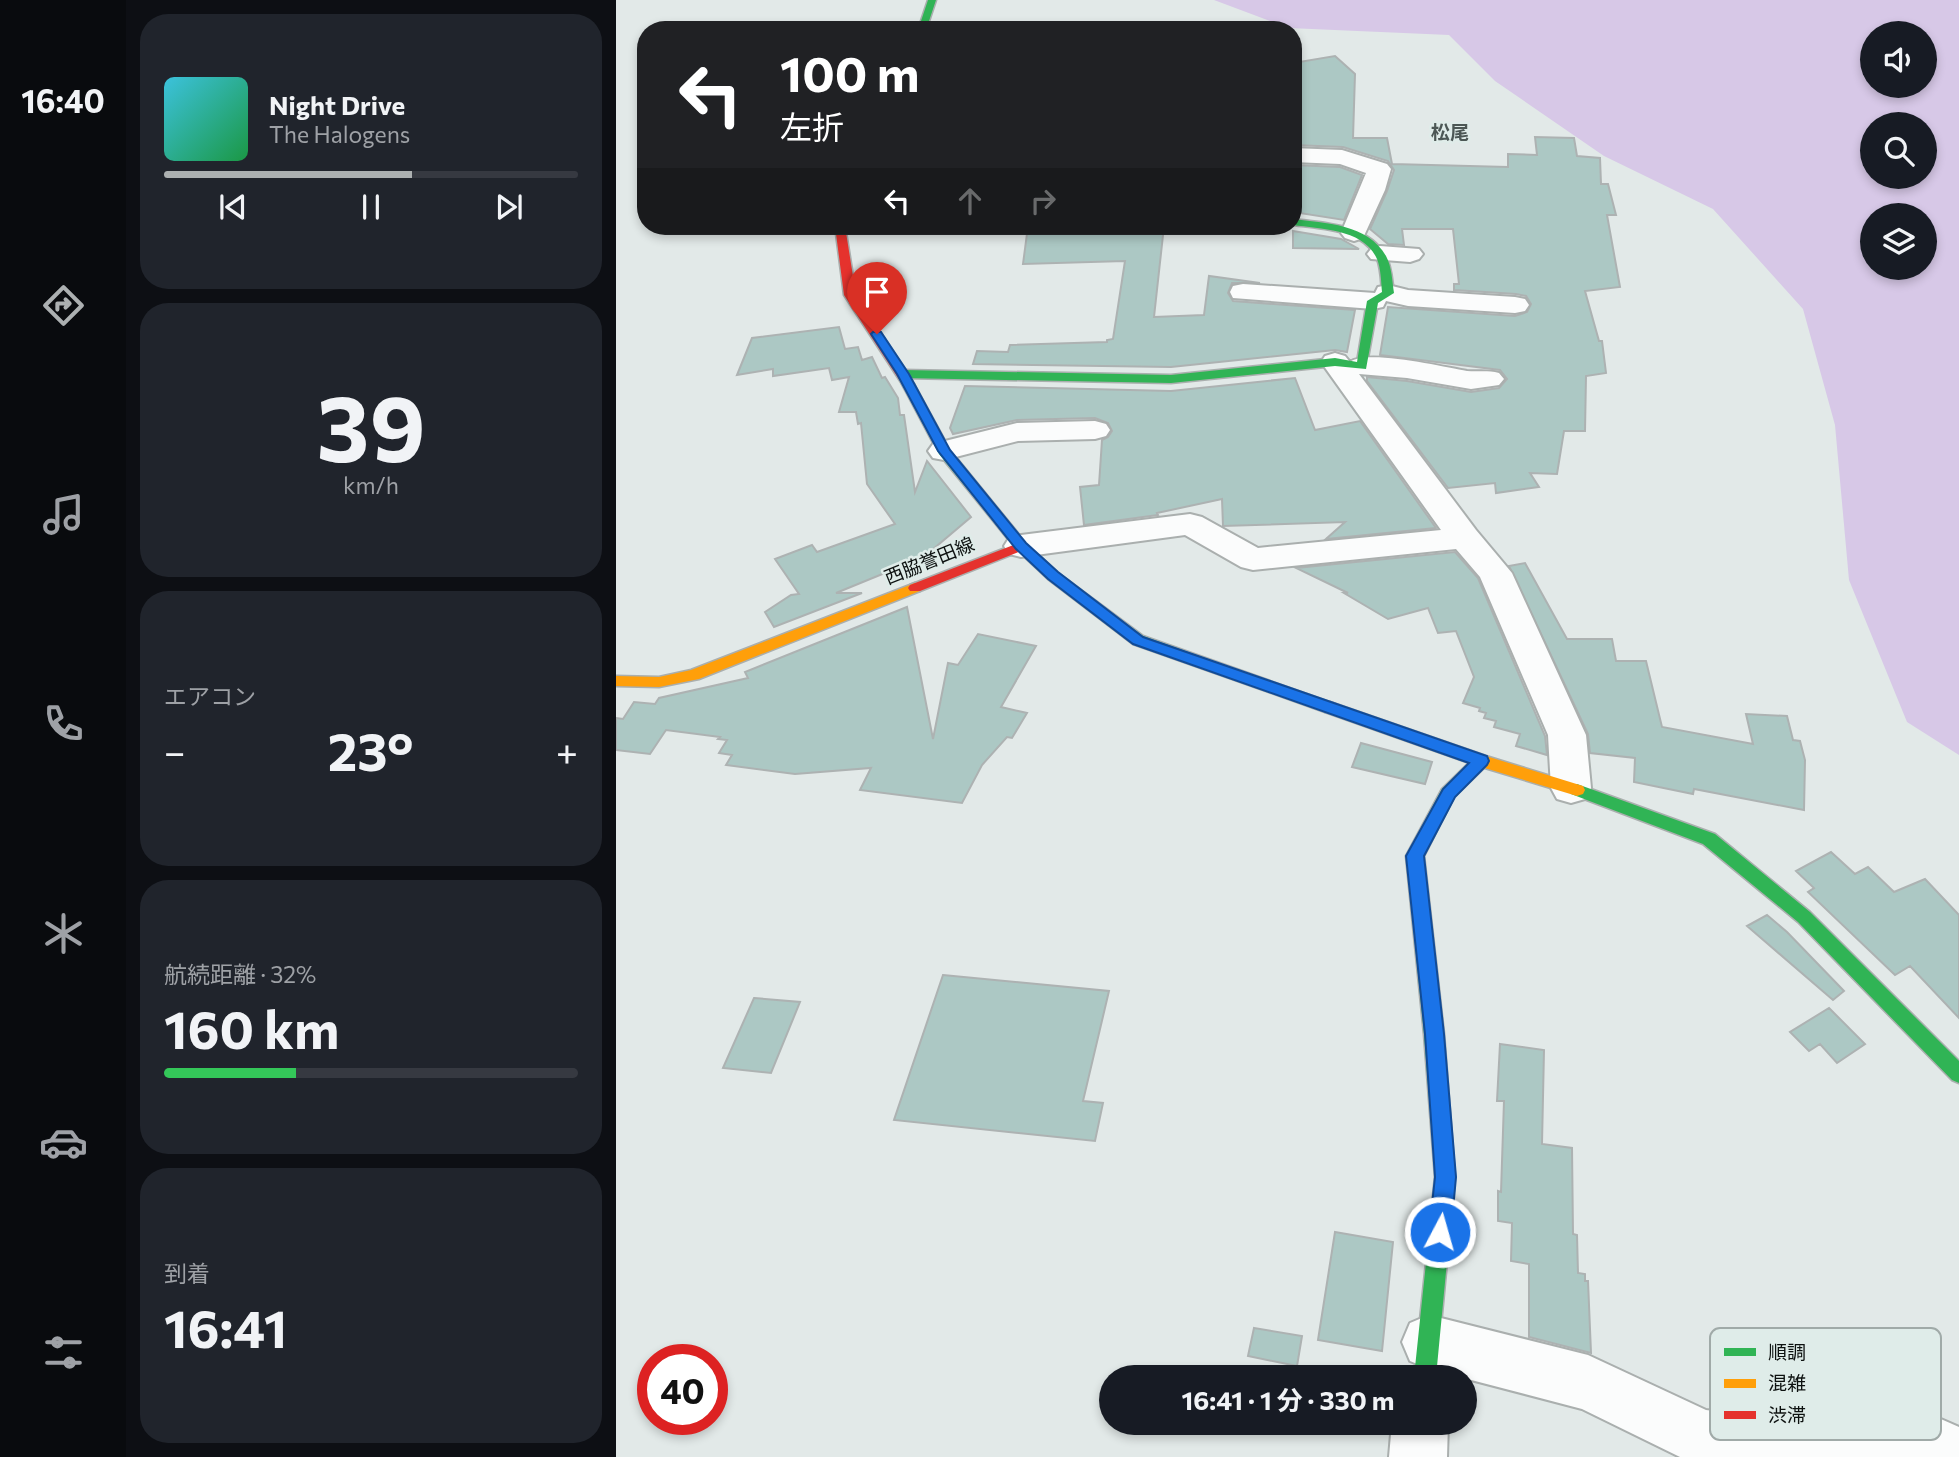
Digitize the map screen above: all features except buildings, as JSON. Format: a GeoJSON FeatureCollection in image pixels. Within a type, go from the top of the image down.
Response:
{"type":"FeatureCollection","features":[{"type":"Feature","properties":{"kind":"street"},"geometry":{"type":"LineString","coordinates":[[925,21],[932,0]]}},
{"type":"Feature","properties":{"kind":"street"},"geometry":{"type":"LineString","coordinates":[[1302,155],[1342,157],[1379,169],[1354,233]]}},
{"type":"Feature","properties":{"kind":"street"},"geometry":{"type":"LineString","coordinates":[[1302,224],[1354,233],[1365,239],[1380,254],[1381,297],[1348,364]]}},
{"type":"Feature","properties":{"kind":"street"},"geometry":{"type":"LineString","coordinates":[[841,235],[850,295],[903,374],[944,451],[1021,546],[1053,576],[1138,640],[1481,761],[1571,788],[1709,839],[1804,917],[1959,1074]]}},
{"type":"Feature","properties":{"kind":"street"},"geometry":{"type":"LineString","coordinates":[[1380,254],[1410,254]]}},
{"type":"Feature","properties":{"kind":"street"},"geometry":{"type":"LineString","coordinates":[[1243,292],[1515,305]]}},
{"type":"Feature","properties":{"kind":"street"},"geometry":{"type":"LineString","coordinates":[[903,374],[1171,379],[1348,364],[1407,369],[1471,380],[1489,379]]}},
{"type":"Feature","properties":{"kind":"street"},"geometry":{"type":"LineString","coordinates":[[1348,364],[1464,538],[1495,573],[1567,735],[1571,788]]}},
{"type":"Feature","properties":{"kind":"street"},"geometry":{"type":"LineString","coordinates":[[944,451],[1017,432],[1095,430]]}},
{"type":"Feature","properties":{"kind":"street"},"geometry":{"type":"LineString","coordinates":[[1021,546],[1190,524],[1253,559],[1464,538]]}},
{"type":"Feature","properties":{"kind":"street","name":"西脇誉田線"},"geometry":{"type":"LineString","coordinates":[[616,681],[659,682],[694,675],[1021,546]]}},
{"type":"Feature","properties":{"kind":"street"},"geometry":{"type":"LineString","coordinates":[[1481,761],[1448,793],[1415,856],[1434,1034],[1445,1177],[1427,1359],[1588,1383],[1710,1439]]}},
{"type":"Feature","properties":{"kind":"street"},"geometry":{"type":"LineString","coordinates":[[1418,1457],[1419,1435]]}},
{"type":"Feature","properties":{"kind":"street"},"geometry":{"type":"LineString","coordinates":[[1717,1440],[1767,1447],[1802,1440]]}},
{"type":"Feature","properties":{"kind":"street"},"geometry":{"type":"LineString","coordinates":[[1913,1440],[1934,1445],[1956,1457]]}},
{"type":"Feature","properties":{"kind":"shaded area"},"geometry":{"type":"Polygon","coordinates":[[[1214,0],[1959,0],[1959,755],[1907,722],[1849,580],[1835,425],[1803,309],[1713,209],[1604,156],[1495,81],[1449,35],[1302,29],[1302,21],[1270,21],[1214,0]]]}},
{"type":"Feature","properties":{"kind":"traffic: fast"},"geometry":{"type":"LineString","coordinates":[[925,21],[932,0]]}},
{"type":"Feature","properties":{"kind":"traffic: fast"},"geometry":{"type":"LineString","coordinates":[[903,374],[1171,379],[1335,362],[1362,366],[1373,301],[1388,293],[1380,255],[1373,245],[1352,233],[1302,223]]}},
{"type":"Feature","properties":{"kind":"traffic: fast"},"geometry":{"type":"LineString","coordinates":[[908,384],[944,451],[1021,546],[1053,576],[1138,640],[1330,708]]}},
{"type":"Feature","properties":{"kind":"traffic: fast"},"geometry":{"type":"LineString","coordinates":[[1426,1365],[1445,1177],[1434,1034],[1415,856],[1448,793],[1481,761]]}},
{"type":"Feature","properties":{"kind":"traffic: fast"},"geometry":{"type":"LineString","coordinates":[[1577,790],[1709,839],[1804,917],[1959,1074]]}},
{"type":"Feature","properties":{"kind":"traffic: slow"},"geometry":{"type":"LineString","coordinates":[[616,681],[659,682],[694,675],[915,588]]}},
{"type":"Feature","properties":{"kind":"traffic: slow"},"geometry":{"type":"LineString","coordinates":[[1330,708],[1481,761],[1577,790]]}},
{"type":"Feature","properties":{"kind":"traffic: jam"},"geometry":{"type":"LineString","coordinates":[[841,235],[850,295],[908,384]]}},
{"type":"Feature","properties":{"kind":"traffic: jam"},"geometry":{"type":"LineString","coordinates":[[915,588],[1021,546]]}},
{"type":"Feature","properties":{"kind":"district","name":"松尾"},"geometry":{"type":"Point","coordinates":[1450,131]}},
{"type":"Feature","properties":{"kind":"route"},"geometry":{"type":"LineString","coordinates":[[877,334],[903,374],[944,451],[1021,546],[1053,576],[1138,640],[1481,761],[1448,793],[1415,856],[1434,1034],[1445,1177],[1440,1232]]}}]}
